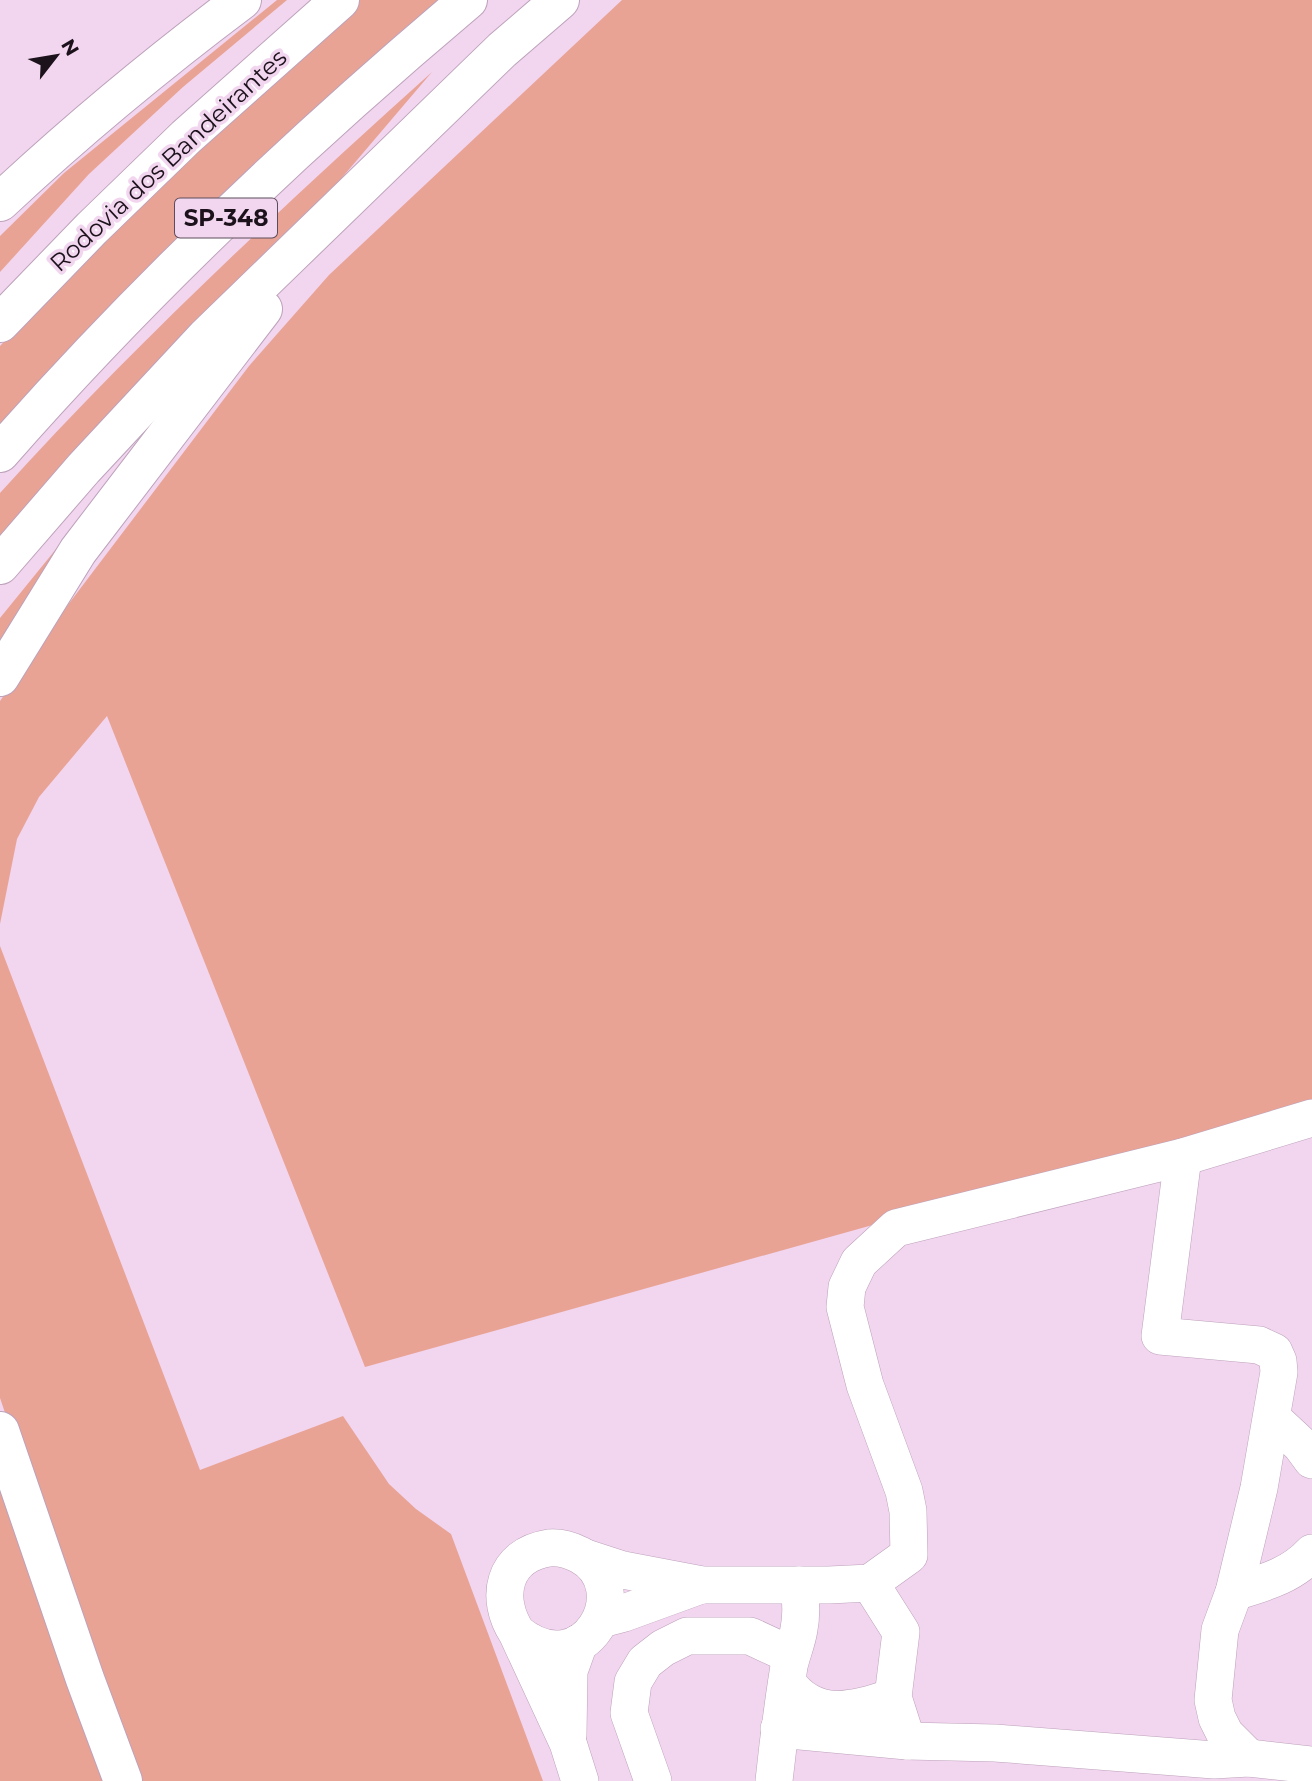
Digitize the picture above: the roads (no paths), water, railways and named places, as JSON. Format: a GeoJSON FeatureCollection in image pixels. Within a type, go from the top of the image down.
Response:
{"type":"FeatureCollection","features":[{"type":"Feature","properties":{"kind":"highway"},"geometry":{"type":"LineString","coordinates":[[0,202],[75,134],[242,0]]}},
{"type":"Feature","properties":{"kind":"highway","name":"Rodovia dos Bandeirantes"},"geometry":{"type":"LineString","coordinates":[[0,323],[92,228],[186,138],[340,0]]}},
{"type":"Feature","properties":{"kind":"highway","name":"SP-348"},"geometry":{"type":"LineString","coordinates":[[0,453],[203,240],[371,83],[468,0]]}},
{"type":"Feature","properties":{"kind":"highway"},"geometry":{"type":"LineString","coordinates":[[0,565],[84,468],[206,338],[502,50],[560,0]]}},
{"type":"Feature","properties":{"kind":"highway"},"geometry":{"type":"LineString","coordinates":[[0,677],[78,551],[343,205]]}},
{"type":"Feature","properties":{"kind":"highway"},"geometry":{"type":"LineString","coordinates":[[0,1431],[123,1781]]}},
{"type":"Feature","properties":{"kind":"street"},"geometry":{"type":"LineString","coordinates":[[907,1741],[894,1697],[907,1602],[908,1511],[904,1491],[865,1385],[845,1307],[847,1287],[859,1262],[896,1228],[1183,1157],[1312,1118]]}},
{"type":"Feature","properties":{"kind":"street"},"geometry":{"type":"LineString","coordinates":[[1183,1157],[1160,1336],[1259,1345],[1274,1352],[1278,1361],[1279,1373],[1259,1488],[1234,1592],[1220,1630],[1213,1700],[1217,1718],[1225,1734],[1249,1758]]}},
{"type":"Feature","properties":{"kind":"street"},"geometry":{"type":"LineString","coordinates":[[1272,1418],[1301,1445],[1312,1460]]}},
{"type":"Feature","properties":{"kind":"street"},"geometry":{"type":"LineString","coordinates":[[580,1781],[568,1743],[517,1633],[507,1618],[503,1602],[505,1585],[512,1570],[524,1558],[538,1550],[555,1547],[572,1550],[586,1558],[623,1570],[702,1585],[799,1585],[870,1583],[909,1555]]}},
{"type":"Feature","properties":{"kind":"street"},"geometry":{"type":"LineString","coordinates":[[1234,1592],[1284,1575],[1312,1553]]}},
{"type":"Feature","properties":{"kind":"street"},"geometry":{"type":"LineString","coordinates":[[568,1743],[569,1671],[606,1603],[604,1586],[597,1571],[586,1558]]}},
{"type":"Feature","properties":{"kind":"street"},"geometry":{"type":"LineString","coordinates":[[870,1583],[901,1632]]}},
{"type":"Feature","properties":{"kind":"street"},"geometry":{"type":"LineString","coordinates":[[517,1633],[530,1644],[546,1649],[563,1649],[624,1613],[702,1585]]}},
{"type":"Feature","properties":{"kind":"street"},"geometry":{"type":"LineString","coordinates":[[775,1781],[779,1729],[789,1668],[800,1628],[802,1609],[799,1585]]}},
{"type":"Feature","properties":{"kind":"street"},"geometry":{"type":"LineString","coordinates":[[653,1781],[629,1713],[633,1682],[645,1662],[663,1648],[687,1636],[750,1636],[789,1668],[794,1693],[819,1707],[855,1708],[894,1697]]}},
{"type":"Feature","properties":{"kind":"street"},"geometry":{"type":"LineString","coordinates":[[779,1729],[907,1741],[995,1743],[1214,1760],[1249,1758],[1312,1765]]}}]}
